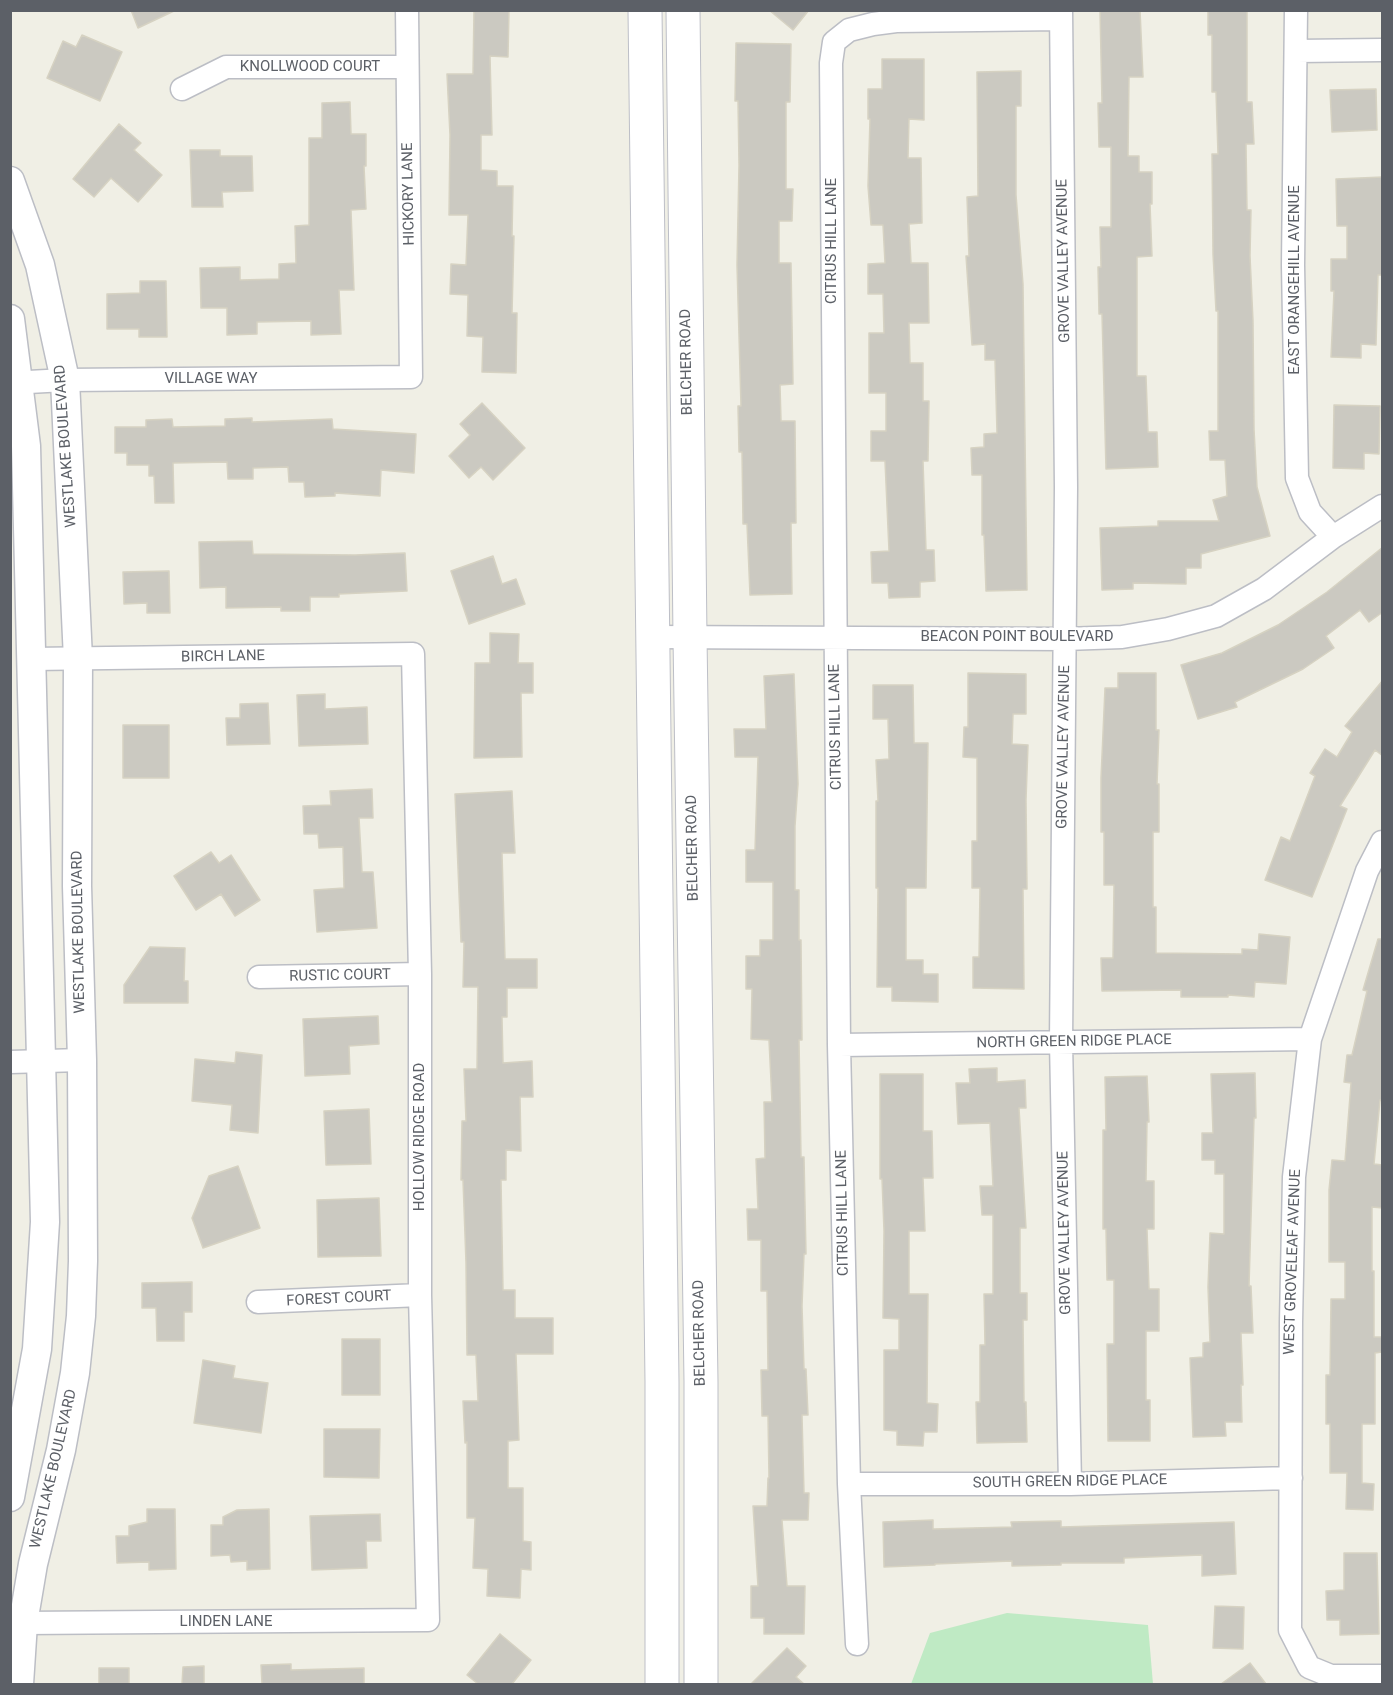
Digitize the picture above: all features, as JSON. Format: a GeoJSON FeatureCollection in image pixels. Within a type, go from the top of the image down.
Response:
{"type":"FeatureCollection","features":[{"type":"Feature","properties":{"kind":"main road"},"geometry":{"type":"LineString","coordinates":[[645,10],[662,1381],[662,1684]]}},
{"type":"Feature","properties":{"kind":"main road","name":"BELCHER ROAD"},"geometry":{"type":"LineString","coordinates":[[683,10],[701,1381],[700,1684]]}},
{"type":"Feature","properties":{"kind":"street","name":"HICKORY LANE"},"geometry":{"type":"LineString","coordinates":[[407,10],[411,377]]}},
{"type":"Feature","properties":{"kind":"street","name":"EAST ORANGEHILL AVENUE"},"geometry":{"type":"LineString","coordinates":[[1296,10],[1293,265],[1297,478],[1310,512],[1333,537]]}},
{"type":"Feature","properties":{"kind":"street","name":"CITRUS HILL LANE"},"geometry":{"type":"LineString","coordinates":[[857,1644],[849,1484],[839,1045],[831,63],[834,42],[849,30],[873,24],[896,21],[1061,15]]}},
{"type":"Feature","properties":{"kind":"street","name":"GROVE VALLEY AVENUE"},"geometry":{"type":"LineString","coordinates":[[1061,15],[1066,486],[1061,1042],[1070,1484]]}},
{"type":"Feature","properties":{"kind":"street"},"geometry":{"type":"LineString","coordinates":[[1297,51],[1383,50]]}},
{"type":"Feature","properties":{"kind":"street","name":"KNOLLWOOD COURT"},"geometry":{"type":"LineString","coordinates":[[182,90],[226,67],[407,67]]}},
{"type":"Feature","properties":{"kind":"street","name":"WESTLAKE BOULEVARD"},"geometry":{"type":"LineString","coordinates":[[10,181],[40,265],[65,380],[78,659],[78,886],[82,1060],[81,1316],[75,1373],[62,1450],[33,1564],[23,1623],[19,1684]]}},
{"type":"Feature","properties":{"kind":"street"},"geometry":{"type":"LineString","coordinates":[[10,319],[15,383],[26,446],[45,1222],[37,1349],[10,1497]]}},
{"type":"Feature","properties":{"kind":"street","name":"VILLAGE WAY"},"geometry":{"type":"LineString","coordinates":[[15,383],[65,380],[411,377]]}},
{"type":"Feature","properties":{"kind":"street","name":"BEACON POINT BOULEVARD"},"geometry":{"type":"LineString","coordinates":[[652,637],[835,636],[1065,639],[1122,637],[1168,629],[1216,616],[1264,589],[1333,537],[1383,506]]}},
{"type":"Feature","properties":{"kind":"street","name":"BIRCH LANE"},"geometry":{"type":"LineString","coordinates":[[32,660],[413,654]]}},
{"type":"Feature","properties":{"kind":"street","name":"HOLLOW RIDGE ROAD"},"geometry":{"type":"LineString","coordinates":[[413,654],[420,974],[420,1295],[428,1620]]}},
{"type":"Feature","properties":{"kind":"street","name":"WEST GROVELEAF AVENUE"},"geometry":{"type":"LineString","coordinates":[[1383,842],[1367,871],[1310,1039],[1294,1177],[1290,1630],[1309,1667],[1331,1676],[1383,1676]]}},
{"type":"Feature","properties":{"kind":"street","name":"RUSTIC COURT"},"geometry":{"type":"LineString","coordinates":[[259,977],[420,974]]}},
{"type":"Feature","properties":{"kind":"street","name":"NORTH GREEN RIDGE PLACE"},"geometry":{"type":"LineString","coordinates":[[839,1045],[1310,1039]]}},
{"type":"Feature","properties":{"kind":"street"},"geometry":{"type":"LineString","coordinates":[[10,1062],[82,1060]]}},
{"type":"Feature","properties":{"kind":"street","name":"FOREST COURT"},"geometry":{"type":"LineString","coordinates":[[258,1302],[420,1295]]}},
{"type":"Feature","properties":{"kind":"street","name":"SOUTH GREEN RIDGE PLACE"},"geometry":{"type":"LineString","coordinates":[[849,1484],[1070,1484],[1291,1478]]}},
{"type":"Feature","properties":{"kind":"street","name":"LINDEN LANE"},"geometry":{"type":"LineString","coordinates":[[23,1623],[428,1620]]}},
{"type":"Feature","properties":{"kind":"green space"},"geometry":{"type":"Polygon","coordinates":[[[1007,1613],[1148,1625],[1153,1684],[911,1684],[930,1633],[1007,1613]]]}},
{"type":"Feature","properties":{"kind":"building"},"geometry":{"type":"Polygon","coordinates":[[[131,10],[176,10],[138,28],[131,10]]]}},
{"type":"Feature","properties":{"kind":"building"},"geometry":{"type":"Polygon","coordinates":[[[474,10],[509,10],[508,57],[490,56],[492,135],[481,135],[481,170],[497,171],[497,186],[513,186],[512,313],[517,313],[516,373],[482,372],[483,337],[467,336],[468,295],[450,294],[451,264],[466,265],[468,215],[449,215],[450,135],[447,74],[473,74],[474,10]]]}},
{"type":"Feature","properties":{"kind":"building"},"geometry":{"type":"Polygon","coordinates":[[[769,10],[809,10],[793,30],[769,10]]]}},
{"type":"Feature","properties":{"kind":"building"},"geometry":{"type":"Polygon","coordinates":[[[1100,10],[1140,10],[1143,77],[1129,77],[1128,156],[1139,156],[1139,172],[1152,172],[1152,204],[1150,204],[1152,256],[1137,257],[1137,376],[1146,376],[1148,432],[1157,432],[1158,467],[1106,469],[1102,314],[1099,314],[1098,267],[1101,267],[1100,227],[1111,227],[1111,147],[1099,147],[1098,103],[1102,103],[1100,10]]]}},
{"type":"Feature","properties":{"kind":"building"},"geometry":{"type":"Polygon","coordinates":[[[1208,10],[1247,10],[1247,102],[1252,102],[1254,144],[1246,144],[1247,210],[1251,210],[1254,429],[1257,487],[1270,536],[1201,554],[1201,568],[1186,568],[1186,584],[1133,583],[1133,589],[1102,590],[1100,528],[1158,526],[1158,521],[1219,521],[1213,500],[1227,496],[1225,460],[1210,460],[1209,431],[1218,431],[1218,311],[1216,311],[1213,254],[1212,154],[1218,154],[1216,92],[1212,92],[1212,35],[1208,35],[1208,10]]]}},
{"type":"Feature","properties":{"kind":"building"},"geometry":{"type":"Polygon","coordinates":[[[82,35],[122,52],[100,101],[47,78],[63,41],[76,47],[82,35]]]}},
{"type":"Feature","properties":{"kind":"building"},"geometry":{"type":"Polygon","coordinates":[[[736,43],[791,44],[790,102],[786,102],[786,189],[793,189],[792,221],[779,221],[779,263],[791,263],[793,384],[780,385],[781,421],[795,421],[796,523],[791,523],[792,594],[750,595],[747,524],[743,524],[742,452],[739,452],[738,406],[741,406],[737,265],[739,165],[738,101],[735,101],[736,43]]]}},
{"type":"Feature","properties":{"kind":"building"},"geometry":{"type":"Polygon","coordinates":[[[882,59],[924,59],[924,120],[909,119],[908,158],[921,158],[922,223],[909,224],[911,263],[928,263],[929,323],[909,323],[910,363],[923,363],[923,401],[929,401],[928,461],[923,461],[926,550],[934,550],[935,581],[920,582],[920,597],[889,598],[888,583],[872,583],[871,552],[889,551],[885,461],[871,461],[871,431],[886,431],[886,393],[869,393],[869,333],[884,333],[883,294],[868,294],[868,264],[885,263],[883,225],[871,225],[868,186],[870,119],[868,119],[868,89],[882,89],[882,59]]]}},
{"type":"Feature","properties":{"kind":"building"},"geometry":{"type":"Polygon","coordinates":[[[1021,71],[1021,106],[1016,106],[1016,195],[1023,284],[1027,590],[986,591],[984,535],[982,535],[982,475],[972,475],[971,448],[984,447],[984,434],[997,433],[995,360],[985,360],[985,344],[972,345],[966,256],[969,256],[967,197],[978,196],[977,72],[1021,71]]]}},
{"type":"Feature","properties":{"kind":"building"},"geometry":{"type":"Polygon","coordinates":[[[1376,89],[1377,130],[1332,132],[1330,90],[1376,89]]]}},
{"type":"Feature","properties":{"kind":"building"},"geometry":{"type":"Polygon","coordinates":[[[350,102],[351,134],[366,134],[366,166],[364,166],[366,209],[351,210],[354,290],[339,290],[341,334],[311,335],[311,321],[257,322],[257,334],[227,335],[227,308],[201,308],[200,268],[240,267],[240,280],[279,279],[279,264],[296,263],[295,226],[309,225],[309,138],[322,138],[322,103],[350,102]]]}},
{"type":"Feature","properties":{"kind":"building"},"geometry":{"type":"Polygon","coordinates":[[[119,124],[141,143],[134,150],[162,175],[138,202],[111,178],[94,197],[73,179],[119,124]]]}},
{"type":"Feature","properties":{"kind":"building"},"geometry":{"type":"Polygon","coordinates":[[[190,150],[220,150],[220,156],[252,156],[253,191],[222,192],[223,207],[192,207],[190,150]]]}},
{"type":"Feature","properties":{"kind":"building"},"geometry":{"type":"Polygon","coordinates":[[[1383,177],[1383,275],[1378,275],[1376,345],[1361,344],[1361,358],[1331,357],[1334,291],[1331,291],[1331,259],[1347,259],[1347,226],[1337,226],[1336,179],[1383,177]]]}},
{"type":"Feature","properties":{"kind":"building"},"geometry":{"type":"Polygon","coordinates":[[[140,281],[166,281],[167,337],[139,337],[139,329],[107,329],[107,294],[140,293],[140,281]]]}},
{"type":"Feature","properties":{"kind":"building"},"geometry":{"type":"Polygon","coordinates":[[[482,403],[525,448],[493,480],[481,467],[469,478],[449,456],[470,435],[460,424],[482,403]]]}},
{"type":"Feature","properties":{"kind":"building"},"geometry":{"type":"Polygon","coordinates":[[[1334,405],[1380,406],[1379,454],[1364,453],[1364,469],[1333,468],[1334,405]]]}},
{"type":"Feature","properties":{"kind":"building"},"geometry":{"type":"Polygon","coordinates":[[[252,418],[252,422],[332,419],[333,429],[416,434],[414,473],[381,470],[380,496],[335,493],[335,496],[305,497],[304,482],[289,482],[288,467],[253,468],[253,479],[228,479],[227,462],[173,463],[174,503],[155,503],[154,476],[149,476],[149,465],[127,465],[127,453],[115,453],[115,427],[146,427],[146,420],[172,419],[173,427],[225,426],[225,419],[252,418]]]}},
{"type":"Feature","properties":{"kind":"building"},"geometry":{"type":"Polygon","coordinates":[[[252,541],[253,554],[405,553],[407,591],[310,597],[310,611],[281,611],[281,607],[226,608],[226,587],[200,588],[199,542],[252,541]]]}},
{"type":"Feature","properties":{"kind":"building"},"geometry":{"type":"Polygon","coordinates":[[[1383,547],[1383,612],[1369,622],[1360,610],[1326,636],[1334,648],[1303,669],[1235,702],[1237,707],[1198,719],[1181,665],[1222,653],[1278,625],[1327,592],[1383,547]]]}},
{"type":"Feature","properties":{"kind":"building"},"geometry":{"type":"Polygon","coordinates":[[[493,556],[502,584],[516,579],[525,604],[469,624],[451,571],[493,556]]]}},
{"type":"Feature","properties":{"kind":"building"},"geometry":{"type":"Polygon","coordinates":[[[169,571],[170,613],[147,613],[147,603],[124,604],[123,572],[169,571]]]}},
{"type":"Feature","properties":{"kind":"building"},"geometry":{"type":"Polygon","coordinates":[[[490,633],[519,634],[518,663],[533,663],[533,693],[521,693],[522,757],[474,758],[475,663],[490,663],[490,633]]]}},
{"type":"Feature","properties":{"kind":"building"},"geometry":{"type":"Polygon","coordinates":[[[968,673],[1026,674],[1026,714],[1013,714],[1012,744],[1028,745],[1027,889],[1023,889],[1024,989],[973,988],[973,957],[979,957],[980,888],[972,888],[972,841],[977,841],[977,758],[963,757],[964,727],[968,727],[968,673]]]}},
{"type":"Feature","properties":{"kind":"building"},"geometry":{"type":"Polygon","coordinates":[[[1118,673],[1156,673],[1156,730],[1159,730],[1157,784],[1159,784],[1159,832],[1153,832],[1153,907],[1156,907],[1156,953],[1242,954],[1242,949],[1258,950],[1259,934],[1290,937],[1286,984],[1255,982],[1254,997],[1228,995],[1228,997],[1181,997],[1181,990],[1102,991],[1101,958],[1113,958],[1114,885],[1104,885],[1104,832],[1101,832],[1105,688],[1118,688],[1118,673]]]}},
{"type":"Feature","properties":{"kind":"building"},"geometry":{"type":"Polygon","coordinates":[[[794,674],[798,784],[795,826],[795,890],[799,890],[799,940],[801,940],[802,1040],[799,1040],[801,1157],[804,1157],[806,1254],[804,1254],[802,1306],[808,1415],[802,1415],[804,1493],[809,1493],[808,1520],[782,1520],[787,1586],[805,1586],[804,1634],[764,1634],[764,1618],[751,1618],[751,1586],[758,1586],[753,1506],[767,1506],[769,1478],[768,1416],[762,1416],[761,1370],[768,1370],[767,1291],[761,1291],[761,1240],[748,1240],[747,1209],[758,1209],[756,1159],[765,1158],[764,1102],[772,1102],[769,1040],[751,1039],[752,989],[746,989],[746,956],[760,956],[760,940],[773,940],[773,882],[746,882],[746,850],[755,850],[758,757],[735,757],[734,729],[766,729],[764,676],[794,674]]]}},
{"type":"Feature","properties":{"kind":"building"},"geometry":{"type":"Polygon","coordinates":[[[1383,680],[1383,756],[1375,750],[1340,806],[1347,809],[1312,897],[1265,880],[1281,837],[1290,841],[1315,776],[1310,773],[1325,749],[1337,757],[1352,732],[1345,726],[1383,680]]]}},
{"type":"Feature","properties":{"kind":"building"},"geometry":{"type":"Polygon","coordinates":[[[873,685],[913,685],[914,743],[928,743],[926,888],[906,888],[906,960],[923,960],[923,974],[938,974],[938,1002],[892,1001],[892,987],[877,987],[876,801],[878,801],[876,760],[889,759],[888,719],[873,719],[873,685]]]}},
{"type":"Feature","properties":{"kind":"building"},"geometry":{"type":"Polygon","coordinates":[[[325,694],[325,709],[367,707],[368,744],[299,746],[297,695],[325,694]]]}},
{"type":"Feature","properties":{"kind":"building"},"geometry":{"type":"Polygon","coordinates":[[[268,703],[270,744],[227,745],[226,718],[240,718],[240,704],[268,703]]]}},
{"type":"Feature","properties":{"kind":"building"},"geometry":{"type":"Polygon","coordinates":[[[123,725],[169,725],[169,778],[123,778],[123,725]]]}},
{"type":"Feature","properties":{"kind":"building"},"geometry":{"type":"Polygon","coordinates":[[[372,789],[373,818],[359,818],[362,872],[373,872],[377,928],[317,932],[314,890],[344,888],[343,847],[319,848],[318,834],[304,834],[303,806],[331,805],[330,791],[372,789]]]}},
{"type":"Feature","properties":{"kind":"building"},"geometry":{"type":"Polygon","coordinates":[[[512,791],[515,853],[502,853],[505,959],[537,959],[537,988],[507,988],[507,1017],[502,1017],[503,1063],[532,1061],[533,1097],[520,1097],[521,1151],[506,1150],[506,1180],[501,1180],[503,1290],[515,1290],[515,1318],[553,1318],[553,1354],[516,1354],[519,1440],[508,1441],[508,1488],[523,1488],[523,1541],[531,1542],[531,1570],[521,1569],[520,1598],[487,1596],[488,1569],[473,1568],[475,1518],[467,1518],[467,1442],[465,1443],[463,1401],[478,1401],[476,1355],[467,1355],[466,1263],[463,1180],[461,1180],[462,1121],[466,1121],[464,1069],[477,1069],[478,987],[463,987],[464,942],[461,942],[455,794],[512,791]]]}},
{"type":"Feature","properties":{"kind":"building"},"geometry":{"type":"Polygon","coordinates":[[[211,852],[219,863],[231,855],[260,900],[235,916],[221,894],[196,910],[174,876],[211,852]]]}},
{"type":"Feature","properties":{"kind":"building"},"geometry":{"type":"Polygon","coordinates":[[[1378,939],[1383,939],[1383,1101],[1380,1100],[1374,1164],[1383,1165],[1383,1208],[1372,1207],[1372,1271],[1374,1271],[1374,1337],[1382,1337],[1382,1352],[1375,1353],[1375,1424],[1362,1424],[1362,1483],[1374,1484],[1373,1510],[1346,1509],[1347,1473],[1330,1473],[1330,1424],[1326,1424],[1326,1375],[1330,1375],[1331,1299],[1345,1299],[1345,1262],[1329,1262],[1329,1190],[1332,1160],[1345,1161],[1351,1083],[1344,1082],[1347,1055],[1352,1055],[1367,991],[1363,990],[1378,939]]]}},
{"type":"Feature","properties":{"kind":"building"},"geometry":{"type":"Polygon","coordinates":[[[150,947],[185,948],[184,981],[188,981],[188,1003],[124,1003],[124,985],[150,947]]]}},
{"type":"Feature","properties":{"kind":"building"},"geometry":{"type":"Polygon","coordinates":[[[378,1016],[379,1044],[349,1046],[350,1074],[305,1076],[303,1019],[378,1016]]]}},
{"type":"Feature","properties":{"kind":"building"},"geometry":{"type":"Polygon","coordinates":[[[236,1052],[262,1055],[258,1133],[230,1130],[232,1105],[192,1101],[195,1059],[235,1063],[236,1052]]]}},
{"type":"Feature","properties":{"kind":"building"},"geometry":{"type":"Polygon","coordinates":[[[997,1068],[997,1082],[1025,1080],[1026,1108],[1019,1108],[1026,1228],[1020,1228],[1020,1293],[1027,1293],[1027,1320],[1023,1320],[1027,1442],[977,1443],[976,1402],[980,1402],[980,1345],[985,1345],[984,1294],[993,1294],[993,1215],[982,1215],[980,1186],[993,1186],[990,1123],[958,1124],[956,1083],[970,1083],[969,1069],[997,1068]]]}},
{"type":"Feature","properties":{"kind":"building"},"geometry":{"type":"Polygon","coordinates":[[[1255,1073],[1256,1118],[1254,1118],[1249,1286],[1251,1286],[1253,1333],[1241,1333],[1242,1422],[1225,1422],[1226,1436],[1193,1437],[1190,1358],[1203,1357],[1203,1343],[1210,1342],[1208,1287],[1210,1233],[1224,1234],[1224,1174],[1215,1174],[1215,1160],[1202,1160],[1202,1133],[1213,1133],[1211,1074],[1255,1073]]]}},
{"type":"Feature","properties":{"kind":"building"},"geometry":{"type":"Polygon","coordinates":[[[880,1074],[923,1074],[923,1131],[932,1131],[933,1178],[923,1178],[925,1231],[909,1231],[909,1294],[928,1294],[927,1403],[938,1404],[937,1432],[924,1432],[923,1446],[897,1445],[897,1431],[884,1430],[884,1350],[899,1350],[899,1319],[883,1318],[884,1231],[882,1179],[880,1179],[880,1074]]]}},
{"type":"Feature","properties":{"kind":"building"},"geometry":{"type":"Polygon","coordinates":[[[1147,1076],[1149,1122],[1147,1122],[1146,1181],[1154,1181],[1154,1229],[1147,1229],[1149,1289],[1159,1289],[1159,1331],[1146,1331],[1146,1400],[1150,1400],[1150,1441],[1108,1441],[1107,1344],[1114,1344],[1114,1280],[1107,1280],[1106,1229],[1103,1229],[1105,1077],[1147,1076]]]}},
{"type":"Feature","properties":{"kind":"building"},"geometry":{"type":"Polygon","coordinates":[[[369,1109],[371,1164],[326,1165],[324,1111],[369,1109]]]}},
{"type":"Feature","properties":{"kind":"building"},"geometry":{"type":"Polygon","coordinates":[[[238,1166],[260,1228],[203,1248],[192,1218],[209,1176],[238,1166]]]}},
{"type":"Feature","properties":{"kind":"building"},"geometry":{"type":"Polygon","coordinates":[[[379,1198],[381,1256],[318,1257],[317,1200],[379,1198]]]}},
{"type":"Feature","properties":{"kind":"building"},"geometry":{"type":"Polygon","coordinates":[[[192,1282],[192,1312],[184,1312],[184,1341],[157,1341],[156,1308],[142,1308],[142,1283],[192,1282]]]}},
{"type":"Feature","properties":{"kind":"building"},"geometry":{"type":"Polygon","coordinates":[[[342,1339],[380,1339],[380,1395],[342,1395],[342,1339]]]}},
{"type":"Feature","properties":{"kind":"building"},"geometry":{"type":"Polygon","coordinates":[[[203,1360],[235,1366],[233,1378],[268,1383],[261,1433],[194,1423],[203,1360]]]}},
{"type":"Feature","properties":{"kind":"building"},"geometry":{"type":"Polygon","coordinates":[[[324,1429],[380,1429],[379,1478],[324,1477],[324,1429]]]}},
{"type":"Feature","properties":{"kind":"building"},"geometry":{"type":"Polygon","coordinates":[[[147,1509],[175,1509],[176,1569],[149,1570],[149,1562],[117,1563],[116,1536],[129,1536],[129,1526],[147,1522],[147,1509]]]}},
{"type":"Feature","properties":{"kind":"building"},"geometry":{"type":"Polygon","coordinates":[[[269,1509],[270,1569],[247,1570],[247,1561],[231,1562],[230,1555],[211,1556],[211,1525],[223,1525],[223,1517],[237,1510],[269,1509]]]}},
{"type":"Feature","properties":{"kind":"building"},"geometry":{"type":"Polygon","coordinates":[[[380,1514],[381,1541],[366,1541],[367,1568],[312,1570],[310,1516],[380,1514]]]}},
{"type":"Feature","properties":{"kind":"building"},"geometry":{"type":"Polygon","coordinates":[[[933,1520],[933,1529],[1012,1527],[1011,1522],[1061,1521],[1061,1527],[1234,1522],[1236,1574],[1202,1576],[1202,1555],[1124,1558],[1124,1563],[1012,1566],[1012,1561],[884,1567],[883,1522],[933,1520]]]}},
{"type":"Feature","properties":{"kind":"building"},"geometry":{"type":"Polygon","coordinates":[[[1344,1553],[1377,1553],[1379,1634],[1340,1635],[1340,1620],[1327,1620],[1326,1591],[1344,1590],[1344,1553]]]}},
{"type":"Feature","properties":{"kind":"building"},"geometry":{"type":"Polygon","coordinates":[[[1215,1606],[1244,1607],[1243,1649],[1213,1648],[1215,1606]]]}},
{"type":"Feature","properties":{"kind":"building"},"geometry":{"type":"Polygon","coordinates":[[[500,1634],[531,1660],[512,1684],[478,1684],[467,1675],[500,1634]]]}},
{"type":"Feature","properties":{"kind":"building"},"geometry":{"type":"Polygon","coordinates":[[[787,1648],[806,1666],[796,1677],[804,1684],[751,1684],[787,1648]]]}},
{"type":"Feature","properties":{"kind":"building"},"geometry":{"type":"Polygon","coordinates":[[[1250,1663],[1266,1684],[1221,1684],[1250,1663]]]}},
{"type":"Feature","properties":{"kind":"building"},"geometry":{"type":"Polygon","coordinates":[[[291,1664],[291,1670],[364,1668],[364,1684],[262,1684],[261,1665],[291,1664]]]}},
{"type":"Feature","properties":{"kind":"building"},"geometry":{"type":"Polygon","coordinates":[[[204,1666],[204,1684],[182,1684],[183,1667],[204,1666]]]}},
{"type":"Feature","properties":{"kind":"building"},"geometry":{"type":"Polygon","coordinates":[[[99,1668],[129,1668],[129,1684],[99,1684],[99,1668]]]}}]}
